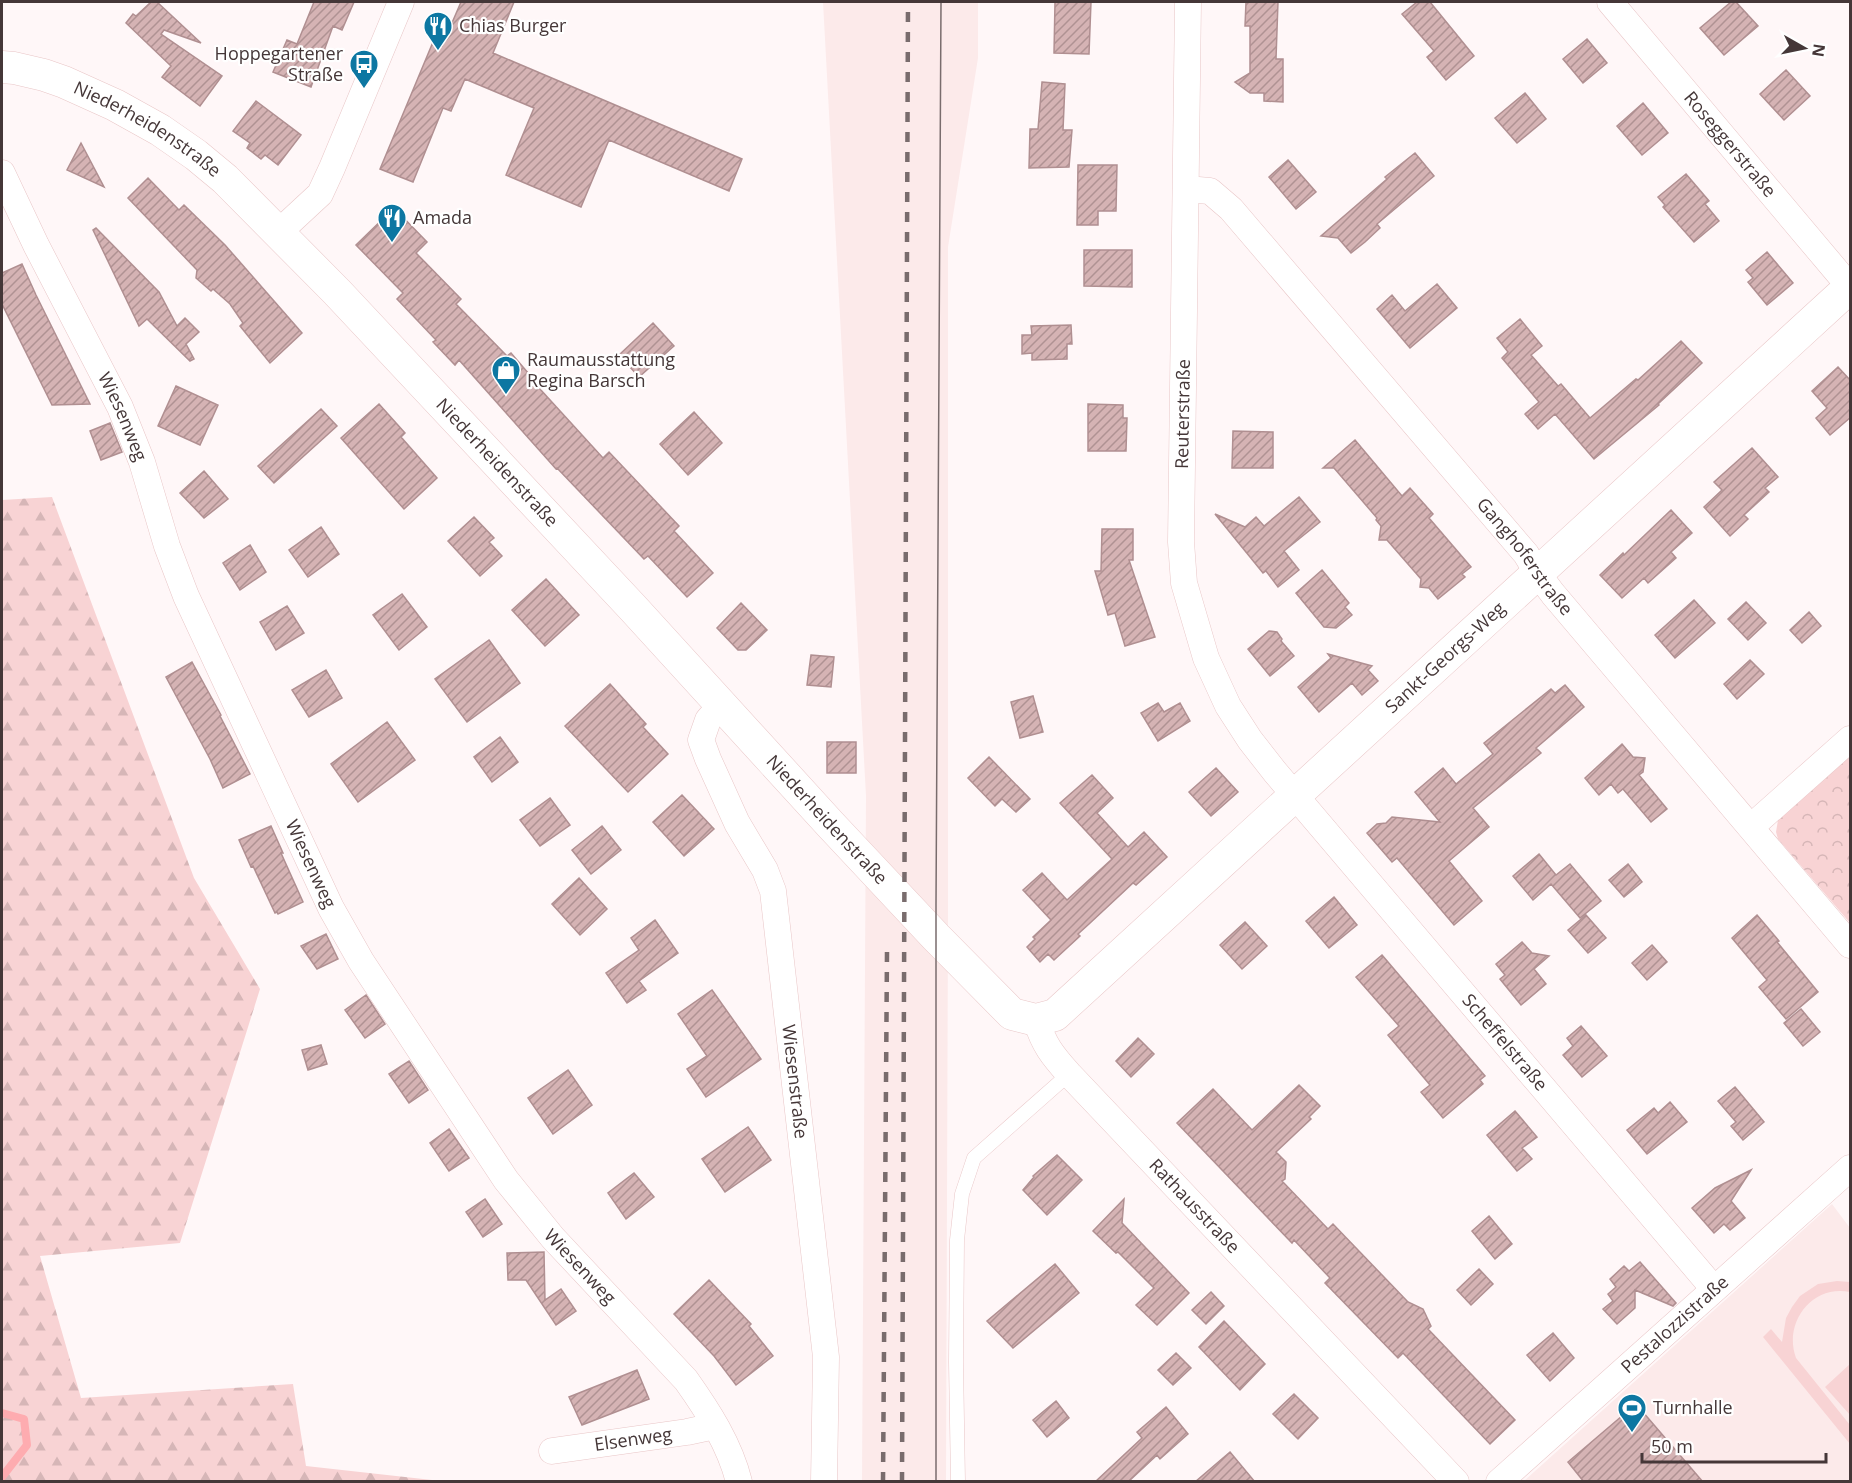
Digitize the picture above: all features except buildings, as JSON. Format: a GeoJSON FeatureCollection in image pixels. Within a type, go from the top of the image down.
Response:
{"type":"FeatureCollection","features":[{"type":"Feature","properties":{"kind":"street"},"geometry":{"type":"LineString","coordinates":[[279,232],[320,194],[401,2]]}},
{"type":"Feature","properties":{"kind":"street","name":"Reuterstraße"},"geometry":{"type":"LineString","coordinates":[[1188,2],[1181,542],[1184,583],[1206,658],[1228,706],[1250,740],[1296,795]]}},
{"type":"Feature","properties":{"kind":"street","name":"Roseggerstraße"},"geometry":{"type":"LineString","coordinates":[[1610,2],[1850,287]]}},
{"type":"Feature","properties":{"kind":"street","name":"Niederheidenstraße"},"geometry":{"type":"LineString","coordinates":[[2,68],[24,70],[64,82],[115,105],[160,130],[225,179],[279,232],[492,457],[936,937],[1012,1014],[1036,1020]]}},
{"type":"Feature","properties":{"kind":"street","name":"Wiesenweg"},"geometry":{"type":"LineString","coordinates":[[2,173],[36,245],[120,406],[142,462],[167,546],[186,596],[331,908],[361,962],[506,1180],[553,1238],[686,1380],[704,1406],[733,1459],[739,1482]]}},
{"type":"Feature","properties":{"kind":"street","name":"Ganghoferstraße"},"geometry":{"type":"LineString","coordinates":[[1186,189],[1210,191],[1231,209],[1526,554],[1538,574],[1851,945]]}},
{"type":"Feature","properties":{"kind":"street","name":"Sankt-Georgs-Weg"},"geometry":{"type":"LineString","coordinates":[[1036,1020],[1055,1015],[1850,287]]}},
{"type":"Feature","properties":{"kind":"street","name":"Wiesenstraße"},"geometry":{"type":"LineString","coordinates":[[722,704],[708,720],[702,740],[708,759],[737,823],[765,870],[773,891],[826,1357],[824,1482]]}},
{"type":"Feature","properties":{"kind":"street"},"geometry":{"type":"LineString","coordinates":[[1751,827],[1851,739]]}},
{"type":"Feature","properties":{"kind":"street","name":"Scheffelstraße"},"geometry":{"type":"LineString","coordinates":[[1296,795],[1714,1289]]}},
{"type":"Feature","properties":{"kind":"street","name":"Rathausstraße"},"geometry":{"type":"LineString","coordinates":[[1036,1020],[1043,1042],[1070,1074],[1456,1482]]}},
{"type":"Feature","properties":{"kind":"street","name":"Pestalozzistraße"},"geometry":{"type":"LineString","coordinates":[[1499,1482],[1851,1168]]}},
{"type":"Feature","properties":{"kind":"street","name":"Elsenweg"},"geometry":{"type":"LineString","coordinates":[[552,1451],[715,1426]]}},
{"type":"Feature","properties":{"kind":"lane"},"geometry":{"type":"LineString","coordinates":[[958,1482],[957,1251],[962,1194],[974,1158],[1070,1074]]}},
{"type":"Feature","properties":{"kind":"shaded area"},"geometry":{"type":"Polygon","coordinates":[[[823,2],[978,2],[978,58],[948,247],[946,1481],[862,1481],[866,796],[823,2]]]}},
{"type":"Feature","properties":{"kind":"shaded area"},"geometry":{"type":"Polygon","coordinates":[[[1832,1204],[1850,1228],[1850,1481],[1523,1482],[1832,1204]]]}},
{"type":"Feature","properties":{"kind":"green space"},"geometry":{"type":"Polygon","coordinates":[[[52,497],[194,878],[260,989],[180,1243],[40,1256],[81,1398],[293,1384],[306,1466],[441,1481],[2,1481],[2,500],[52,497]]]}},
{"type":"Feature","properties":{"kind":"green space"},"geometry":{"type":"Polygon","coordinates":[[[1850,751],[1850,923],[1778,839],[1776,832],[1778,820],[1850,751]]]}},
{"type":"Feature","properties":{"kind":"green space"},"geometry":{"type":"Polygon","coordinates":[[[1837,1281],[1850,1282],[1850,1292],[1836,1291],[1813,1300],[1797,1320],[1793,1345],[1796,1358],[1850,1425],[1850,1444],[1763,1337],[1771,1329],[1782,1342],[1786,1318],[1800,1296],[1818,1284],[1837,1281]]]}},
{"type":"Feature","properties":{"kind":"green space"},"geometry":{"type":"Polygon","coordinates":[[[1850,1364],[1850,1415],[1825,1387],[1850,1364]]]}},
{"type":"Feature","properties":{"kind":"waterway"},"geometry":{"type":"LineString","coordinates":[[2,1413],[24,1419],[27,1445],[2,1477]]}},
{"type":"Feature","properties":{"kind":"tram line"},"geometry":{"type":"LineString","coordinates":[[936,1482],[936,905],[941,2]]}},
{"type":"Feature","properties":{"kind":"railway"},"geometry":{"type":"LineString","coordinates":[[902,1482],[908,2]]}},
{"type":"Feature","properties":{"kind":"railway"},"geometry":{"type":"LineString","coordinates":[[883,1482],[887,951]]}},
{"type":"Feature","properties":{"kind":"place","name":"Chias Burger"},"geometry":{"type":"Point","coordinates":[438,52]}},
{"type":"Feature","properties":{"kind":"place","name":"Hoppegartener Straße"},"geometry":{"type":"Point","coordinates":[364,90]}},
{"type":"Feature","properties":{"kind":"place","name":"Amada"},"geometry":{"type":"Point","coordinates":[392,244]}},
{"type":"Feature","properties":{"kind":"place","name":"Raumausstattung Regina Barsch"},"geometry":{"type":"Point","coordinates":[506,396]}},
{"type":"Feature","properties":{"kind":"place","name":"Turnhalle"},"geometry":{"type":"Point","coordinates":[1632,1434]}}]}
